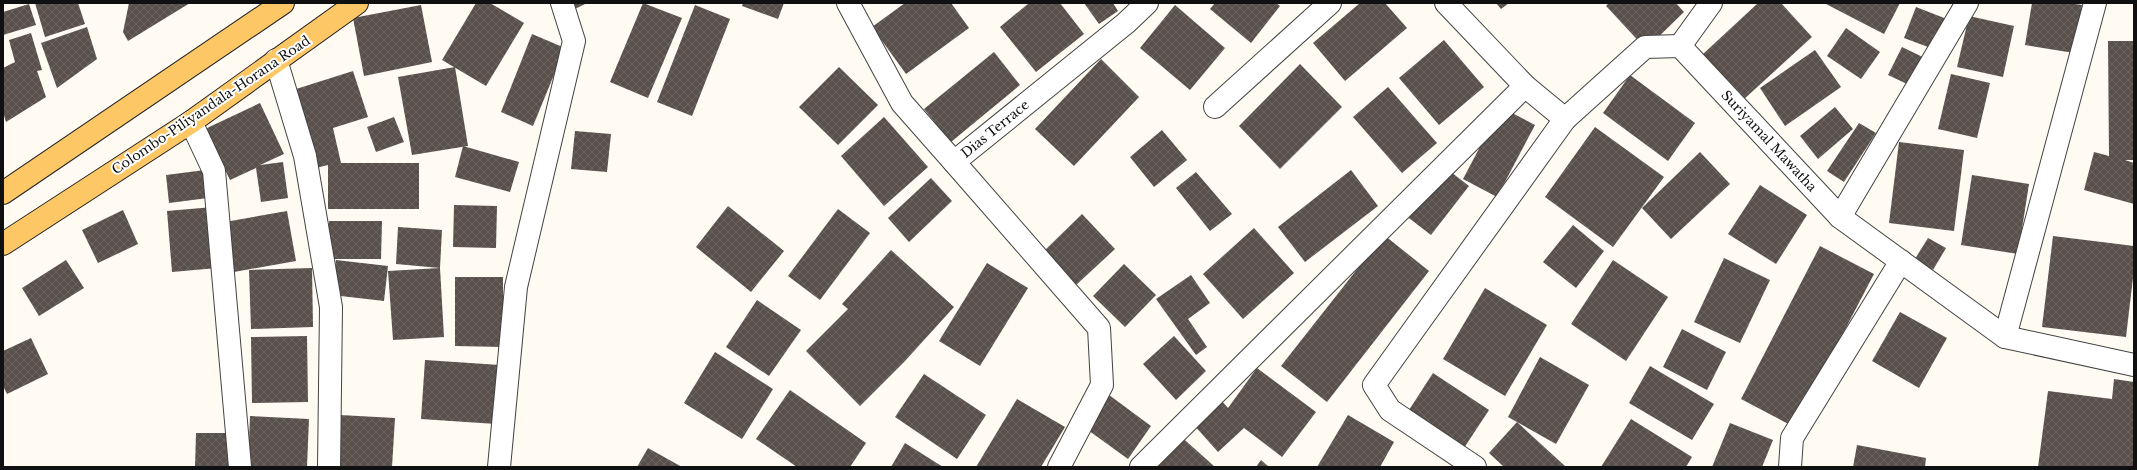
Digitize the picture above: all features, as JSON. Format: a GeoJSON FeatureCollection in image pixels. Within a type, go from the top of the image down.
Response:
{"type":"FeatureCollection","features":[{"type":"Feature","properties":{"kind":"main road"},"geometry":{"type":"LineString","coordinates":[[3,193],[283,3]]}},
{"type":"Feature","properties":{"kind":"main road","name":"Colombo-Piliyandala-Horana Road"},"geometry":{"type":"LineString","coordinates":[[3,244],[191,122],[276,60],[326,27],[357,3]]}},
{"type":"Feature","properties":{"kind":"street"},"geometry":{"type":"LineString","coordinates":[[499,467],[516,286],[574,41],[562,3]]}},
{"type":"Feature","properties":{"kind":"street","name":"Dias Terrace"},"geometry":{"type":"LineString","coordinates":[[848,3],[902,103],[954,162],[1126,23],[1147,3]]}},
{"type":"Feature","properties":{"kind":"street"},"geometry":{"type":"LineString","coordinates":[[1215,107],[1330,3]]}},
{"type":"Feature","properties":{"kind":"street"},"geometry":{"type":"LineString","coordinates":[[1446,3],[1525,86],[1565,119]]}},
{"type":"Feature","properties":{"kind":"street"},"geometry":{"type":"LineString","coordinates":[[1475,467],[1390,410],[1374,385],[1565,119],[1645,47],[1680,46],[1710,3]]}},
{"type":"Feature","properties":{"kind":"street"},"geometry":{"type":"LineString","coordinates":[[1840,217],[1967,3]]}},
{"type":"Feature","properties":{"kind":"street"},"geometry":{"type":"LineString","coordinates":[[2005,337],[2095,3]]}},
{"type":"Feature","properties":{"kind":"street","name":"Suriyamal Mawatha"},"geometry":{"type":"LineString","coordinates":[[1680,46],[1840,217],[2005,337],[2134,365]]}},
{"type":"Feature","properties":{"kind":"street"},"geometry":{"type":"LineString","coordinates":[[276,60],[305,156],[331,307],[329,467]]}},
{"type":"Feature","properties":{"kind":"street"},"geometry":{"type":"LineString","coordinates":[[1141,467],[1525,86]]}},
{"type":"Feature","properties":{"kind":"street"},"geometry":{"type":"LineString","coordinates":[[191,122],[214,171],[240,467]]}},
{"type":"Feature","properties":{"kind":"street"},"geometry":{"type":"LineString","coordinates":[[954,162],[1099,328],[1102,385],[1059,467]]}},
{"type":"Feature","properties":{"kind":"street"},"geometry":{"type":"LineString","coordinates":[[1790,467],[1792,438],[1901,261]]}},
{"type":"Feature","properties":{"kind":"building"},"geometry":{"type":"Polygon","coordinates":[[[35,3],[78,3],[85,24],[45,37],[35,3]]]}},
{"type":"Feature","properties":{"kind":"building"},"geometry":{"type":"Polygon","coordinates":[[[129,3],[190,3],[128,41],[123,32],[129,3]]]}},
{"type":"Feature","properties":{"kind":"building"},"geometry":{"type":"Polygon","coordinates":[[[476,3],[490,3],[524,23],[486,86],[442,60],[476,3]]]}},
{"type":"Feature","properties":{"kind":"building"},"geometry":{"type":"Polygon","coordinates":[[[566,3],[587,3],[571,11],[566,3]]]}},
{"type":"Feature","properties":{"kind":"building"},"geometry":{"type":"Polygon","coordinates":[[[643,3],[682,18],[648,98],[610,82],[643,3]]]}},
{"type":"Feature","properties":{"kind":"building"},"geometry":{"type":"Polygon","coordinates":[[[743,3],[784,3],[778,19],[742,6],[743,3]]]}},
{"type":"Feature","properties":{"kind":"building"},"geometry":{"type":"Polygon","coordinates":[[[905,3],[951,3],[969,28],[906,74],[872,27],[905,3]]]}},
{"type":"Feature","properties":{"kind":"building"},"geometry":{"type":"Polygon","coordinates":[[[1029,3],[1060,3],[1084,34],[1036,72],[1000,27],[1029,3]]]}},
{"type":"Feature","properties":{"kind":"building"},"geometry":{"type":"Polygon","coordinates":[[[1084,3],[1113,3],[1118,11],[1099,24],[1084,3]]]}},
{"type":"Feature","properties":{"kind":"building"},"geometry":{"type":"Polygon","coordinates":[[[1215,3],[1276,3],[1280,6],[1251,43],[1210,9],[1215,3]]]}},
{"type":"Feature","properties":{"kind":"building"},"geometry":{"type":"Polygon","coordinates":[[[1360,3],[1385,3],[1407,28],[1345,81],[1313,43],[1360,3]]]}},
{"type":"Feature","properties":{"kind":"building"},"geometry":{"type":"Polygon","coordinates":[[[1496,3],[1509,3],[1501,9],[1496,3]]]}},
{"type":"Feature","properties":{"kind":"building"},"geometry":{"type":"Polygon","coordinates":[[[1609,3],[1676,3],[1684,12],[1646,49],[1606,6],[1609,3]]]}},
{"type":"Feature","properties":{"kind":"building"},"geometry":{"type":"Polygon","coordinates":[[[1758,3],[1781,3],[1812,37],[1743,100],[1702,55],[1758,3]]]}},
{"type":"Feature","properties":{"kind":"building"},"geometry":{"type":"Polygon","coordinates":[[[1824,3],[1900,3],[1884,34],[1824,3]]]}},
{"type":"Feature","properties":{"kind":"building"},"geometry":{"type":"Polygon","coordinates":[[[2032,3],[2069,3],[2082,5],[2074,53],[2025,45],[2032,3]]]}},
{"type":"Feature","properties":{"kind":"building"},"geometry":{"type":"Polygon","coordinates":[[[29,4],[36,25],[3,35],[3,12],[29,4]]]}},
{"type":"Feature","properties":{"kind":"building"},"geometry":{"type":"Polygon","coordinates":[[[421,5],[432,62],[364,76],[353,18],[421,5]]]}},
{"type":"Feature","properties":{"kind":"building"},"geometry":{"type":"Polygon","coordinates":[[[695,5],[730,19],[692,116],[657,102],[695,5]]]}},
{"type":"Feature","properties":{"kind":"building"},"geometry":{"type":"Polygon","coordinates":[[[1175,5],[1225,48],[1190,90],[1140,48],[1175,5]]]}},
{"type":"Feature","properties":{"kind":"building"},"geometry":{"type":"Polygon","coordinates":[[[1916,7],[1957,23],[1944,53],[1904,38],[1916,7]]]}},
{"type":"Feature","properties":{"kind":"building"},"geometry":{"type":"Polygon","coordinates":[[[1969,16],[2014,26],[2003,77],[1957,67],[1969,16]]]}},
{"type":"Feature","properties":{"kind":"building"},"geometry":{"type":"Polygon","coordinates":[[[87,27],[97,59],[57,88],[41,43],[87,27]]]}},
{"type":"Feature","properties":{"kind":"building"},"geometry":{"type":"Polygon","coordinates":[[[1846,28],[1880,52],[1861,79],[1827,56],[1846,28]]]}},
{"type":"Feature","properties":{"kind":"building"},"geometry":{"type":"Polygon","coordinates":[[[31,33],[42,70],[37,71],[46,97],[6,122],[3,112],[3,68],[15,62],[9,40],[31,33]]]}},
{"type":"Feature","properties":{"kind":"building"},"geometry":{"type":"Polygon","coordinates":[[[532,34],[565,48],[533,126],[501,112],[532,34]]]}},
{"type":"Feature","properties":{"kind":"building"},"geometry":{"type":"Polygon","coordinates":[[[1444,40],[1484,87],[1439,125],[1399,78],[1444,40]]]}},
{"type":"Feature","properties":{"kind":"building"},"geometry":{"type":"Polygon","coordinates":[[[2108,41],[2134,41],[2134,160],[2125,160],[2134,163],[2134,204],[2084,190],[2094,152],[2109,156],[2108,41]]]}},
{"type":"Feature","properties":{"kind":"building"},"geometry":{"type":"Polygon","coordinates":[[[1902,47],[1937,64],[1924,92],[1888,75],[1902,47]]]}},
{"type":"Feature","properties":{"kind":"building"},"geometry":{"type":"Polygon","coordinates":[[[1815,50],[1841,87],[1785,126],[1760,88],[1815,50]]]}},
{"type":"Feature","properties":{"kind":"building"},"geometry":{"type":"Polygon","coordinates":[[[994,52],[1020,85],[951,142],[924,109],[994,52]]]}},
{"type":"Feature","properties":{"kind":"building"},"geometry":{"type":"Polygon","coordinates":[[[1101,59],[1139,97],[1074,166],[1035,129],[1101,59]]]}},
{"type":"Feature","properties":{"kind":"building"},"geometry":{"type":"Polygon","coordinates":[[[1300,64],[1342,107],[1280,169],[1239,126],[1300,64]]]}},
{"type":"Feature","properties":{"kind":"building"},"geometry":{"type":"Polygon","coordinates":[[[455,67],[468,146],[412,155],[398,77],[455,67]]]}},
{"type":"Feature","properties":{"kind":"building"},"geometry":{"type":"Polygon","coordinates":[[[839,67],[878,105],[838,145],[799,107],[839,67]]]}},
{"type":"Feature","properties":{"kind":"building"},"geometry":{"type":"Polygon","coordinates":[[[353,71],[368,117],[333,128],[341,163],[419,163],[419,209],[328,209],[328,165],[308,170],[293,90],[353,71]]]}},
{"type":"Feature","properties":{"kind":"building"},"geometry":{"type":"Polygon","coordinates":[[[1951,74],[1990,83],[1977,138],[1938,129],[1951,74]]]}},
{"type":"Feature","properties":{"kind":"building"},"geometry":{"type":"Polygon","coordinates":[[[1630,75],[1695,123],[1668,161],[1603,113],[1630,75]]]}},
{"type":"Feature","properties":{"kind":"building"},"geometry":{"type":"Polygon","coordinates":[[[1388,87],[1437,143],[1402,173],[1353,117],[1388,87]]]}},
{"type":"Feature","properties":{"kind":"building"},"geometry":{"type":"Polygon","coordinates":[[[260,103],[284,154],[260,165],[283,162],[288,198],[261,202],[256,168],[230,180],[205,129],[260,103]]]}},
{"type":"Feature","properties":{"kind":"building"},"geometry":{"type":"Polygon","coordinates":[[[1501,107],[1535,125],[1497,197],[1463,179],[1501,107]]]}},
{"type":"Feature","properties":{"kind":"building"},"geometry":{"type":"Polygon","coordinates":[[[1835,107],[1853,129],[1818,159],[1800,136],[1835,107]]]}},
{"type":"Feature","properties":{"kind":"building"},"geometry":{"type":"Polygon","coordinates":[[[394,117],[404,142],[376,152],[367,127],[394,117]]]}},
{"type":"Feature","properties":{"kind":"building"},"geometry":{"type":"Polygon","coordinates":[[[884,117],[928,167],[884,206],[841,156],[884,117]]]}},
{"type":"Feature","properties":{"kind":"building"},"geometry":{"type":"Polygon","coordinates":[[[1859,123],[1876,133],[1844,182],[1827,171],[1859,123]]]}},
{"type":"Feature","properties":{"kind":"building"},"geometry":{"type":"Polygon","coordinates":[[[1595,127],[1664,177],[1613,247],[1545,197],[1595,127]]]}},
{"type":"Feature","properties":{"kind":"building"},"geometry":{"type":"Polygon","coordinates":[[[1162,130],[1187,160],[1154,187],[1130,157],[1162,130]]]}},
{"type":"Feature","properties":{"kind":"building"},"geometry":{"type":"Polygon","coordinates":[[[575,131],[611,134],[607,172],[571,169],[575,131]]]}},
{"type":"Feature","properties":{"kind":"building"},"geometry":{"type":"Polygon","coordinates":[[[1899,142],[1964,150],[1954,231],[1889,223],[1899,142]]]}},
{"type":"Feature","properties":{"kind":"building"},"geometry":{"type":"Polygon","coordinates":[[[463,146],[519,162],[510,192],[455,177],[463,146]]]}},
{"type":"Feature","properties":{"kind":"building"},"geometry":{"type":"Polygon","coordinates":[[[1700,152],[1730,184],[1671,239],[1642,208],[1700,152]]]}},
{"type":"Feature","properties":{"kind":"building"},"geometry":{"type":"Polygon","coordinates":[[[1438,162],[1469,186],[1431,235],[1401,212],[1438,162]]]}},
{"type":"Feature","properties":{"kind":"building"},"geometry":{"type":"Polygon","coordinates":[[[205,170],[208,198],[169,203],[166,175],[205,170]]]}},
{"type":"Feature","properties":{"kind":"building"},"geometry":{"type":"Polygon","coordinates":[[[1351,170],[1378,206],[1305,262],[1278,227],[1351,170]]]}},
{"type":"Feature","properties":{"kind":"building"},"geometry":{"type":"Polygon","coordinates":[[[1196,172],[1232,214],[1210,231],[1176,188],[1196,172]]]}},
{"type":"Feature","properties":{"kind":"building"},"geometry":{"type":"Polygon","coordinates":[[[1972,175],[2029,184],[2018,254],[1961,245],[1972,175]]]}},
{"type":"Feature","properties":{"kind":"building"},"geometry":{"type":"Polygon","coordinates":[[[931,178],[952,201],[909,242],[888,218],[931,178]]]}},
{"type":"Feature","properties":{"kind":"building"},"geometry":{"type":"Polygon","coordinates":[[[1760,185],[1807,215],[1776,264],[1728,234],[1760,185]]]}},
{"type":"Feature","properties":{"kind":"building"},"geometry":{"type":"Polygon","coordinates":[[[454,205],[497,206],[496,248],[453,247],[454,205]]]}},
{"type":"Feature","properties":{"kind":"building"},"geometry":{"type":"Polygon","coordinates":[[[728,206],[784,251],[751,292],[696,247],[728,206]]]}},
{"type":"Feature","properties":{"kind":"building"},"geometry":{"type":"Polygon","coordinates":[[[213,207],[217,268],[172,272],[167,211],[213,207]]]}},
{"type":"Feature","properties":{"kind":"building"},"geometry":{"type":"Polygon","coordinates":[[[838,209],[870,233],[820,300],[788,276],[838,209]]]}},
{"type":"Feature","properties":{"kind":"building"},"geometry":{"type":"Polygon","coordinates":[[[123,210],[138,244],[98,263],[82,230],[123,210]]]}},
{"type":"Feature","properties":{"kind":"building"},"geometry":{"type":"Polygon","coordinates":[[[287,211],[296,261],[234,272],[225,222],[287,211]]]}},
{"type":"Feature","properties":{"kind":"building"},"geometry":{"type":"Polygon","coordinates":[[[1082,214],[1115,249],[1075,286],[1043,252],[1082,214]]]}},
{"type":"Feature","properties":{"kind":"building"},"geometry":{"type":"Polygon","coordinates":[[[329,221],[382,221],[381,259],[328,259],[329,221]]]}},
{"type":"Feature","properties":{"kind":"building"},"geometry":{"type":"Polygon","coordinates":[[[1573,225],[1604,251],[1576,288],[1543,262],[1573,225]]]}},
{"type":"Feature","properties":{"kind":"building"},"geometry":{"type":"Polygon","coordinates":[[[398,227],[442,230],[440,268],[396,264],[398,227]]]}},
{"type":"Feature","properties":{"kind":"building"},"geometry":{"type":"Polygon","coordinates":[[[1254,228],[1294,273],[1243,319],[1203,274],[1254,228]]]}},
{"type":"Feature","properties":{"kind":"building"},"geometry":{"type":"Polygon","coordinates":[[[1384,235],[1429,271],[1327,402],[1281,366],[1384,235]]]}},
{"type":"Feature","properties":{"kind":"building"},"geometry":{"type":"Polygon","coordinates":[[[2053,236],[2134,246],[2134,269],[2126,337],[2042,327],[2053,236]]]}},
{"type":"Feature","properties":{"kind":"building"},"geometry":{"type":"Polygon","coordinates":[[[1928,238],[1946,248],[1933,270],[1915,259],[1928,238]]]}},
{"type":"Feature","properties":{"kind":"building"},"geometry":{"type":"Polygon","coordinates":[[[1820,246],[1874,274],[1794,427],[1741,399],[1820,246]]]}},
{"type":"Feature","properties":{"kind":"building"},"geometry":{"type":"Polygon","coordinates":[[[891,250],[954,307],[905,361],[860,406],[806,351],[848,309],[842,304],[891,250]]]}},
{"type":"Feature","properties":{"kind":"building"},"geometry":{"type":"Polygon","coordinates":[[[1724,258],[1770,280],[1740,343],[1694,322],[1724,258]]]}},
{"type":"Feature","properties":{"kind":"building"},"geometry":{"type":"Polygon","coordinates":[[[66,260],[84,288],[39,316],[22,288],[66,260]]]}},
{"type":"Feature","properties":{"kind":"building"},"geometry":{"type":"Polygon","coordinates":[[[336,260],[388,266],[384,301],[332,295],[336,260]]]}},
{"type":"Feature","properties":{"kind":"building"},"geometry":{"type":"Polygon","coordinates":[[[1613,260],[1668,297],[1626,361],[1571,324],[1613,260]]]}},
{"type":"Feature","properties":{"kind":"building"},"geometry":{"type":"Polygon","coordinates":[[[987,263],[1028,288],[980,366],[939,341],[987,263]]]}},
{"type":"Feature","properties":{"kind":"building"},"geometry":{"type":"Polygon","coordinates":[[[1124,264],[1156,295],[1125,327],[1093,296],[1124,264]]]}},
{"type":"Feature","properties":{"kind":"building"},"geometry":{"type":"Polygon","coordinates":[[[312,268],[313,327],[251,329],[249,270],[312,268]]]}},
{"type":"Feature","properties":{"kind":"building"},"geometry":{"type":"Polygon","coordinates":[[[440,268],[444,337],[393,340],[388,271],[440,268]]]}},
{"type":"Feature","properties":{"kind":"building"},"geometry":{"type":"Polygon","coordinates":[[[1191,275],[1210,303],[1188,319],[1207,347],[1196,355],[1156,299],[1191,275]]]}},
{"type":"Feature","properties":{"kind":"building"},"geometry":{"type":"Polygon","coordinates":[[[455,277],[503,277],[503,347],[455,346],[455,277]]]}},
{"type":"Feature","properties":{"kind":"building"},"geometry":{"type":"Polygon","coordinates":[[[1485,288],[1547,325],[1505,396],[1443,359],[1485,288]]]}},
{"type":"Feature","properties":{"kind":"building"},"geometry":{"type":"Polygon","coordinates":[[[757,300],[801,330],[769,376],[726,347],[757,300]]]}},
{"type":"Feature","properties":{"kind":"building"},"geometry":{"type":"Polygon","coordinates":[[[1900,312],[1947,338],[1919,388],[1872,361],[1900,312]]]}},
{"type":"Feature","properties":{"kind":"building"},"geometry":{"type":"Polygon","coordinates":[[[1682,329],[1726,352],[1707,390],[1663,367],[1682,329]]]}},
{"type":"Feature","properties":{"kind":"building"},"geometry":{"type":"Polygon","coordinates":[[[307,336],[308,402],[252,403],[251,337],[307,336]]]}},
{"type":"Feature","properties":{"kind":"building"},"geometry":{"type":"Polygon","coordinates":[[[1174,336],[1206,371],[1176,400],[1143,364],[1174,336]]]}},
{"type":"Feature","properties":{"kind":"building"},"geometry":{"type":"Polygon","coordinates":[[[31,338],[48,374],[7,394],[3,386],[3,351],[31,338]]]}},
{"type":"Feature","properties":{"kind":"building"},"geometry":{"type":"Polygon","coordinates":[[[715,352],[773,389],[742,439],[684,403],[715,352]]]}},
{"type":"Feature","properties":{"kind":"building"},"geometry":{"type":"Polygon","coordinates":[[[1540,357],[1589,385],[1556,444],[1508,417],[1540,357]]]}},
{"type":"Feature","properties":{"kind":"building"},"geometry":{"type":"Polygon","coordinates":[[[425,360],[500,365],[496,424],[421,419],[425,360]]]}},
{"type":"Feature","properties":{"kind":"building"},"geometry":{"type":"Polygon","coordinates":[[[1650,366],[1714,404],[1692,440],[1629,403],[1650,366]]]}},
{"type":"Feature","properties":{"kind":"building"},"geometry":{"type":"Polygon","coordinates":[[[1257,368],[1316,412],[1282,457],[1244,428],[1218,452],[1193,424],[1220,399],[1228,408],[1257,368]]]}},
{"type":"Feature","properties":{"kind":"building"},"geometry":{"type":"Polygon","coordinates":[[[1433,373],[1489,410],[1464,448],[1409,410],[1433,373]]]}},
{"type":"Feature","properties":{"kind":"building"},"geometry":{"type":"Polygon","coordinates":[[[924,374],[986,415],[957,459],[895,417],[924,374]]]}},
{"type":"Feature","properties":{"kind":"building"},"geometry":{"type":"Polygon","coordinates":[[[2114,379],[2134,382],[2134,467],[2038,467],[2048,391],[2112,399],[2114,379]]]}},
{"type":"Feature","properties":{"kind":"building"},"geometry":{"type":"Polygon","coordinates":[[[790,390],[866,443],[850,467],[797,467],[756,439],[790,390]]]}},
{"type":"Feature","properties":{"kind":"building"},"geometry":{"type":"Polygon","coordinates":[[[1105,392],[1151,426],[1128,459],[1081,425],[1105,392]]]}},
{"type":"Feature","properties":{"kind":"building"},"geometry":{"type":"Polygon","coordinates":[[[1017,399],[1065,427],[1041,467],[976,467],[1017,399]]]}},
{"type":"Feature","properties":{"kind":"building"},"geometry":{"type":"Polygon","coordinates":[[[340,415],[395,418],[392,467],[336,467],[340,415]]]}},
{"type":"Feature","properties":{"kind":"building"},"geometry":{"type":"Polygon","coordinates":[[[1348,415],[1394,442],[1380,467],[1317,467],[1348,415]]]}},
{"type":"Feature","properties":{"kind":"building"},"geometry":{"type":"Polygon","coordinates":[[[250,416],[309,419],[307,467],[248,467],[250,416]]]}},
{"type":"Feature","properties":{"kind":"building"},"geometry":{"type":"Polygon","coordinates":[[[1631,419],[1692,457],[1686,467],[1601,467],[1631,419]]]}},
{"type":"Feature","properties":{"kind":"building"},"geometry":{"type":"Polygon","coordinates":[[[1517,422],[1566,467],[1504,467],[1489,453],[1517,422]]]}},
{"type":"Feature","properties":{"kind":"building"},"geometry":{"type":"Polygon","coordinates":[[[1730,423],[1773,440],[1762,467],[1712,467],[1730,423]]]}},
{"type":"Feature","properties":{"kind":"building"},"geometry":{"type":"Polygon","coordinates":[[[196,433],[231,433],[231,467],[195,467],[196,433]]]}},
{"type":"Feature","properties":{"kind":"building"},"geometry":{"type":"Polygon","coordinates":[[[1177,433],[1215,467],[1151,467],[1177,433]]]}},
{"type":"Feature","properties":{"kind":"building"},"geometry":{"type":"Polygon","coordinates":[[[905,443],[943,467],[891,467],[905,443]]]}},
{"type":"Feature","properties":{"kind":"building"},"geometry":{"type":"Polygon","coordinates":[[[1857,445],[1926,458],[1925,467],[1853,467],[1857,445]]]}},
{"type":"Feature","properties":{"kind":"building"},"geometry":{"type":"Polygon","coordinates":[[[648,448],[682,467],[637,467],[648,448]]]}},
{"type":"Feature","properties":{"kind":"building"},"geometry":{"type":"Polygon","coordinates":[[[1261,460],[1269,467],[1256,467],[1261,460]]]}}]}
